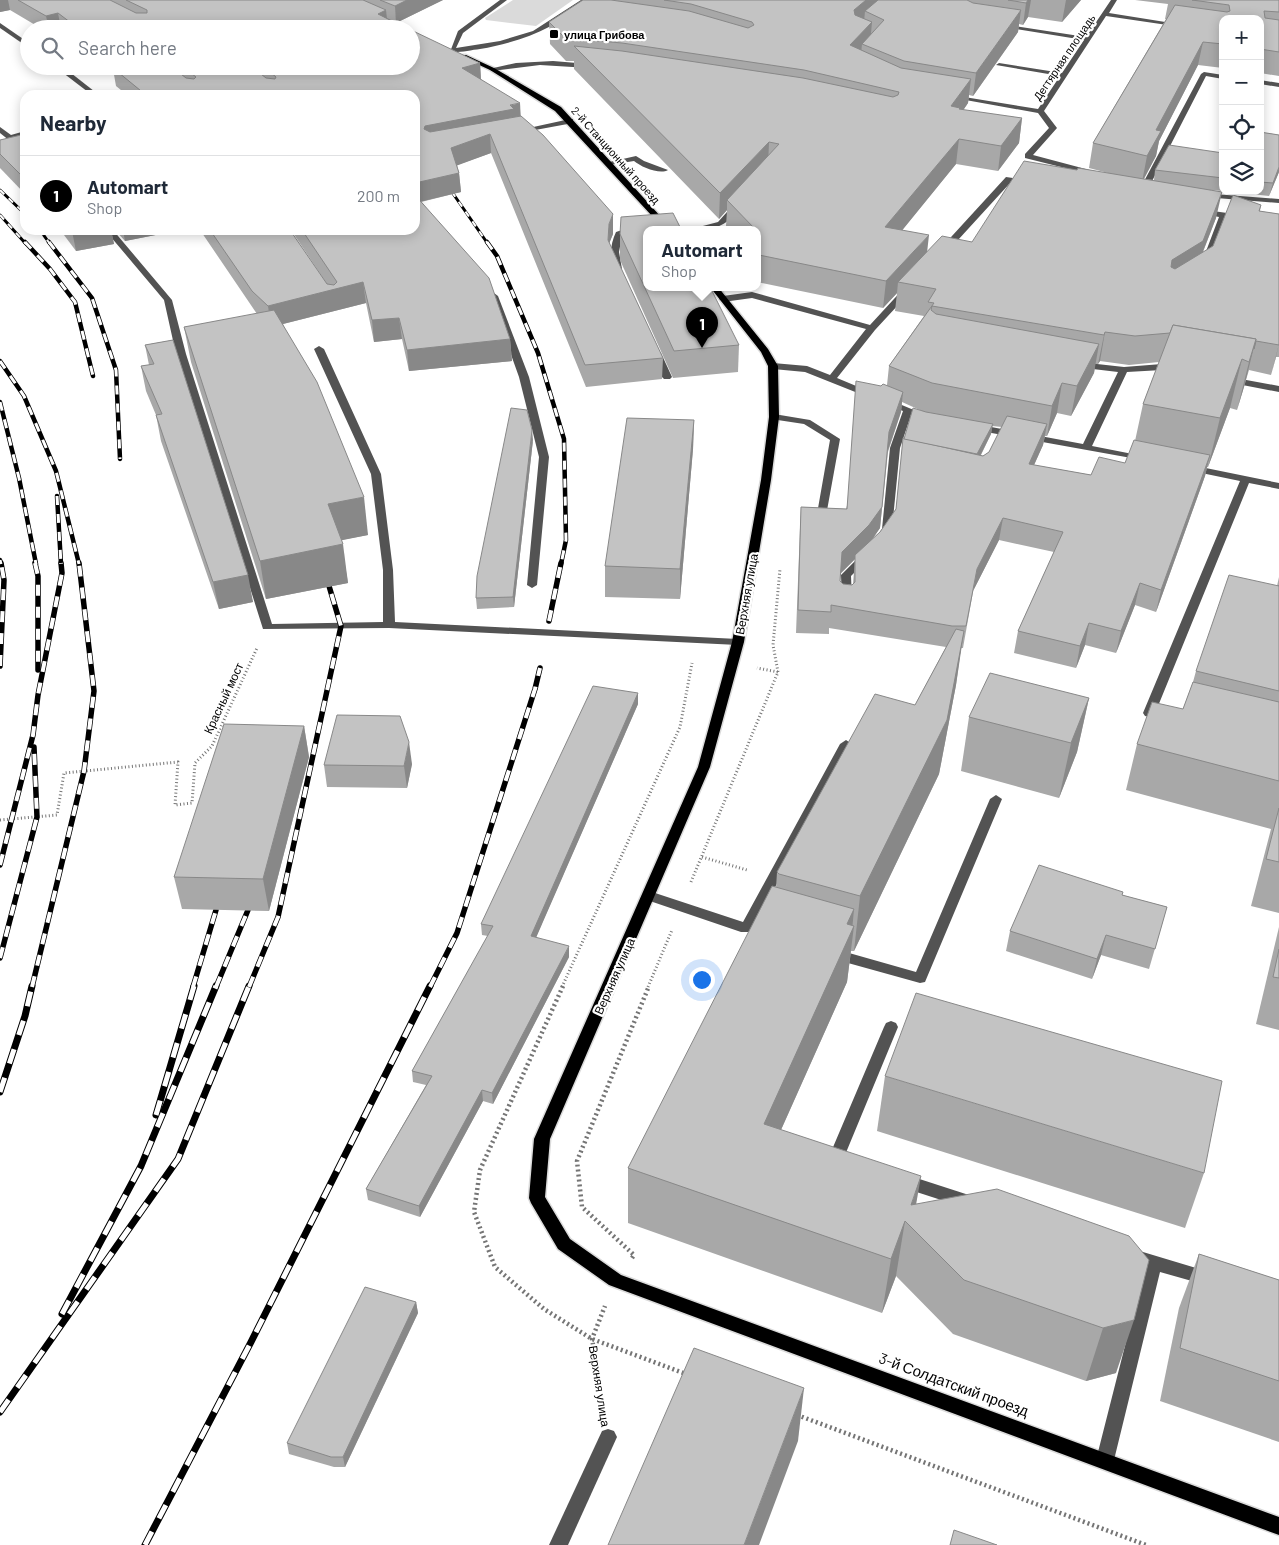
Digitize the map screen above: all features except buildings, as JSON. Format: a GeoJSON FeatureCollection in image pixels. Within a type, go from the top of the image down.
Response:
{"type":"FeatureCollection","features":[{"type":"Feature","properties":{"kind":"main road","name":"2-й Станционный проезд"},"geometry":{"type":"LineString","coordinates":[[444,47],[492,68],[558,109],[665,226]]}},
{"type":"Feature","properties":{"kind":"main road"},"geometry":{"type":"LineString","coordinates":[[717,291],[765,351],[773,366]]}},
{"type":"Feature","properties":{"kind":"main road","name":"Верхняя улица"},"geometry":{"type":"LineString","coordinates":[[615,1280],[564,1244],[537,1198],[542,1139],[650,896],[704,767],[738,642],[766,480],[774,417],[773,366]]}},
{"type":"Feature","properties":{"kind":"main road","name":"3-й Солдатский проезд"},"geometry":{"type":"LineString","coordinates":[[615,1280],[1279,1526]]}},
{"type":"Feature","properties":{"kind":"street"},"geometry":{"type":"LineString","coordinates":[[452,51],[460,32],[504,0]]}},
{"type":"Feature","properties":{"kind":"street"},"geometry":{"type":"LineString","coordinates":[[452,51],[529,35],[546,27],[585,0]]}},
{"type":"Feature","properties":{"kind":"street","name":"Дегтярная площадь"},"geometry":{"type":"LineString","coordinates":[[1040,111],[1114,0]]}},
{"type":"Feature","properties":{"kind":"street"},"geometry":{"type":"LineString","coordinates":[[567,12],[581,14]]}},
{"type":"Feature","properties":{"kind":"street"},"geometry":{"type":"LineString","coordinates":[[1104,14],[1193,27]]}},
{"type":"Feature","properties":{"kind":"street"},"geometry":{"type":"LineString","coordinates":[[991,24],[1088,39]]}},
{"type":"Feature","properties":{"kind":"street"},"geometry":{"type":"LineString","coordinates":[[0,25],[20,39]]}},
{"type":"Feature","properties":{"kind":"street"},"geometry":{"type":"LineString","coordinates":[[492,68],[541,62],[596,67]]}},
{"type":"Feature","properties":{"kind":"street"},"geometry":{"type":"LineString","coordinates":[[999,65],[1064,75]]}},
{"type":"Feature","properties":{"kind":"street"},"geometry":{"type":"LineString","coordinates":[[1145,187],[1204,74],[1219,76]]}},
{"type":"Feature","properties":{"kind":"street"},"geometry":{"type":"LineString","coordinates":[[68,75],[89,90]]}},
{"type":"Feature","properties":{"kind":"street"},"geometry":{"type":"LineString","coordinates":[[1264,83],[1279,85]]}},
{"type":"Feature","properties":{"kind":"street"},"geometry":{"type":"LineString","coordinates":[[944,96],[1040,111],[1053,128],[1028,156],[1100,175]]}},
{"type":"Feature","properties":{"kind":"street"},"geometry":{"type":"LineString","coordinates":[[515,132],[570,121]]}},
{"type":"Feature","properties":{"kind":"street"},"geometry":{"type":"LineString","coordinates":[[0,129],[20,146]]}},
{"type":"Feature","properties":{"kind":"street"},"geometry":{"type":"LineString","coordinates":[[10,137],[20,134]]}},
{"type":"Feature","properties":{"kind":"street"},"geometry":{"type":"LineString","coordinates":[[608,162],[636,158],[641,163],[664,170]]}},
{"type":"Feature","properties":{"kind":"street"},"geometry":{"type":"LineString","coordinates":[[937,257],[1009,179],[1038,184]]}},
{"type":"Feature","properties":{"kind":"street"},"geometry":{"type":"LineString","coordinates":[[1136,185],[1155,189]]}},
{"type":"Feature","properties":{"kind":"street"},"geometry":{"type":"LineString","coordinates":[[1193,194],[1279,202]]}},
{"type":"Feature","properties":{"kind":"street"},"geometry":{"type":"LineString","coordinates":[[713,226],[721,224],[746,197]]}},
{"type":"Feature","properties":{"kind":"street"},"geometry":{"type":"LineString","coordinates":[[1195,210],[1224,215],[1249,225]]}},
{"type":"Feature","properties":{"kind":"street"},"geometry":{"type":"LineString","coordinates":[[1202,271],[1224,215]]}},
{"type":"Feature","properties":{"kind":"street"},"geometry":{"type":"LineString","coordinates":[[622,278],[614,260],[615,244],[619,234],[643,228]]}},
{"type":"Feature","properties":{"kind":"street"},"geometry":{"type":"LineString","coordinates":[[113,235],[168,300],[181,354],[267,628],[389,625],[738,642]]}},
{"type":"Feature","properties":{"kind":"street"},"geometry":{"type":"LineString","coordinates":[[832,378],[872,328],[917,279]]}},
{"type":"Feature","properties":{"kind":"street"},"geometry":{"type":"LineString","coordinates":[[486,284],[496,298],[524,377],[544,457],[532,585]]}},
{"type":"Feature","properties":{"kind":"street"},"geometry":{"type":"LineString","coordinates":[[723,299],[752,295],[872,328]]}},
{"type":"Feature","properties":{"kind":"street"},"geometry":{"type":"LineString","coordinates":[[651,341],[667,377]]}},
{"type":"Feature","properties":{"kind":"street"},"geometry":{"type":"LineString","coordinates":[[319,349],[376,474],[388,570],[389,625]]}},
{"type":"Feature","properties":{"kind":"street"},"geometry":{"type":"LineString","coordinates":[[1070,363],[1099,369],[1162,368],[1181,371]]}},
{"type":"Feature","properties":{"kind":"street"},"geometry":{"type":"LineString","coordinates":[[773,366],[807,369],[934,419]]}},
{"type":"Feature","properties":{"kind":"street"},"geometry":{"type":"LineString","coordinates":[[1086,448],[1124,370]]}},
{"type":"Feature","properties":{"kind":"street"},"geometry":{"type":"LineString","coordinates":[[1220,378],[1279,389]]}},
{"type":"Feature","properties":{"kind":"street"},"geometry":{"type":"LineString","coordinates":[[846,603],[846,576],[874,547],[887,529],[908,410]]}},
{"type":"Feature","properties":{"kind":"street"},"geometry":{"type":"LineString","coordinates":[[774,417],[807,422],[835,439],[822,514]]}},
{"type":"Feature","properties":{"kind":"street"},"geometry":{"type":"LineString","coordinates":[[962,424],[998,436],[1086,448],[1152,461]]}},
{"type":"Feature","properties":{"kind":"street"},"geometry":{"type":"LineString","coordinates":[[1180,466],[1279,486]]}},
{"type":"Feature","properties":{"kind":"street"},"geometry":{"type":"LineString","coordinates":[[1168,717],[1149,712],[1246,479]]}},
{"type":"Feature","properties":{"kind":"street"},"geometry":{"type":"LineString","coordinates":[[650,896],[751,930],[774,878],[846,744]]}},
{"type":"Feature","properties":{"kind":"street"},"geometry":{"type":"LineString","coordinates":[[819,949],[920,978],[996,799]]}},
{"type":"Feature","properties":{"kind":"street"},"geometry":{"type":"LineString","coordinates":[[855,1165],[836,1159],[891,1027]]}},
{"type":"Feature","properties":{"kind":"street"},"geometry":{"type":"LineString","coordinates":[[892,1177],[986,1208]]}},
{"type":"Feature","properties":{"kind":"street"},"geometry":{"type":"LineString","coordinates":[[1116,1250],[1225,1284]]}},
{"type":"Feature","properties":{"kind":"street"},"geometry":{"type":"LineString","coordinates":[[1105,1460],[1154,1263]]}},
{"type":"Feature","properties":{"kind":"street","name":"Верхняя улица"},"geometry":{"type":"LineString","coordinates":[[558,1545],[608,1437]]}},
{"type":"Feature","properties":{"kind":"path","name":"Красный мост"},"geometry":{"type":"LineString","coordinates":[[0,820],[57,815],[64,773],[178,762],[175,805],[192,803],[195,762],[212,746],[257,647]]}},
{"type":"Feature","properties":{"kind":"path"},"geometry":{"type":"LineString","coordinates":[[615,1280],[634,1255],[582,1207],[577,1161],[778,672],[693,658],[680,727],[480,1170],[474,1212],[495,1267],[544,1309],[592,1339],[694,1376]]}},
{"type":"Feature","properties":{"kind":"path"},"geometry":{"type":"LineString","coordinates":[[702,857],[774,878]]}},
{"type":"Feature","properties":{"kind":"path","name":"Верхняя улица"},"geometry":{"type":"LineString","coordinates":[[608,1437],[592,1339],[615,1280]]}},
{"type":"Feature","properties":{"kind":"path"},"geometry":{"type":"LineString","coordinates":[[796,1414],[1146,1545]]}},
{"type":"Feature","properties":{"kind":"shaded area"},"geometry":{"type":"Polygon","coordinates":[[[513,0],[573,0],[536,26],[486,20],[485,18],[513,0]]]}},
{"type":"Feature","properties":{"kind":"railway"},"geometry":{"type":"LineString","coordinates":[[445,182],[488,244]]}},
{"type":"Feature","properties":{"kind":"railway"},"geometry":{"type":"LineString","coordinates":[[0,190],[20,209]]}},
{"type":"Feature","properties":{"kind":"railway"},"geometry":{"type":"LineString","coordinates":[[0,215],[26,244]]}},
{"type":"Feature","properties":{"kind":"railway"},"geometry":{"type":"LineString","coordinates":[[44,235],[50,244]]}},
{"type":"Feature","properties":{"kind":"railway"},"geometry":{"type":"LineString","coordinates":[[25,242],[50,269],[75,302],[93,376]]}},
{"type":"Feature","properties":{"kind":"railway"},"geometry":{"type":"LineString","coordinates":[[49,242],[92,298],[116,370],[120,459]]}},
{"type":"Feature","properties":{"kind":"railway"},"geometry":{"type":"LineString","coordinates":[[487,242],[497,256],[538,353],[564,439],[566,540],[561,564]]}},
{"type":"Feature","properties":{"kind":"railway"},"geometry":{"type":"LineString","coordinates":[[0,361],[24,396],[56,471],[79,564]]}},
{"type":"Feature","properties":{"kind":"railway"},"geometry":{"type":"LineString","coordinates":[[0,402],[19,478],[36,564]]}},
{"type":"Feature","properties":{"kind":"railway"},"geometry":{"type":"LineString","coordinates":[[57,496],[61,564]]}},
{"type":"Feature","properties":{"kind":"railway"},"geometry":{"type":"LineString","coordinates":[[0,560],[1,564]]}},
{"type":"Feature","properties":{"kind":"railway"},"geometry":{"type":"LineString","coordinates":[[0,666],[4,580],[1,563]]}},
{"type":"Feature","properties":{"kind":"railway"},"geometry":{"type":"LineString","coordinates":[[35,563],[38,576],[38,670]]}},
{"type":"Feature","properties":{"kind":"railway"},"geometry":{"type":"LineString","coordinates":[[0,865],[33,735],[38,695],[62,573],[61,563]]}},
{"type":"Feature","properties":{"kind":"railway"},"geometry":{"type":"LineString","coordinates":[[32,987],[84,771],[94,691],[79,563]]}},
{"type":"Feature","properties":{"kind":"railway"},"geometry":{"type":"LineString","coordinates":[[549,621],[561,563]]}},
{"type":"Feature","properties":{"kind":"railway"},"geometry":{"type":"LineString","coordinates":[[249,987],[278,917],[341,626],[329,586]]}},
{"type":"Feature","properties":{"kind":"railway"},"geometry":{"type":"LineString","coordinates":[[430,987],[457,933],[535,689],[540,668]]}},
{"type":"Feature","properties":{"kind":"railway"},"geometry":{"type":"LineString","coordinates":[[0,958],[37,817],[34,747]]}},
{"type":"Feature","properties":{"kind":"railway"},"geometry":{"type":"LineString","coordinates":[[193,987],[216,910]]}},
{"type":"Feature","properties":{"kind":"railway"},"geometry":{"type":"LineString","coordinates":[[216,987],[248,910]]}},
{"type":"Feature","properties":{"kind":"railway"},"geometry":{"type":"LineString","coordinates":[[0,1092],[25,1016],[32,986]]}},
{"type":"Feature","properties":{"kind":"railway"},"geometry":{"type":"LineString","coordinates":[[156,1115],[194,986]]}},
{"type":"Feature","properties":{"kind":"railway"},"geometry":{"type":"LineString","coordinates":[[62,1314],[141,1166],[216,986]]}},
{"type":"Feature","properties":{"kind":"railway"},"geometry":{"type":"LineString","coordinates":[[0,1412],[178,1159],[249,986]]}},
{"type":"Feature","properties":{"kind":"railway"},"geometry":{"type":"LineString","coordinates":[[145,1545],[251,1342],[430,986]]}},
{"type":"Feature","properties":{"kind":"place","name":"улица Грибова"},"geometry":{"type":"Point","coordinates":[554,34]}},
{"type":"Feature","properties":{"kind":"place","name":"Automart"},"geometry":{"type":"Point","coordinates":[702,348]}}]}
